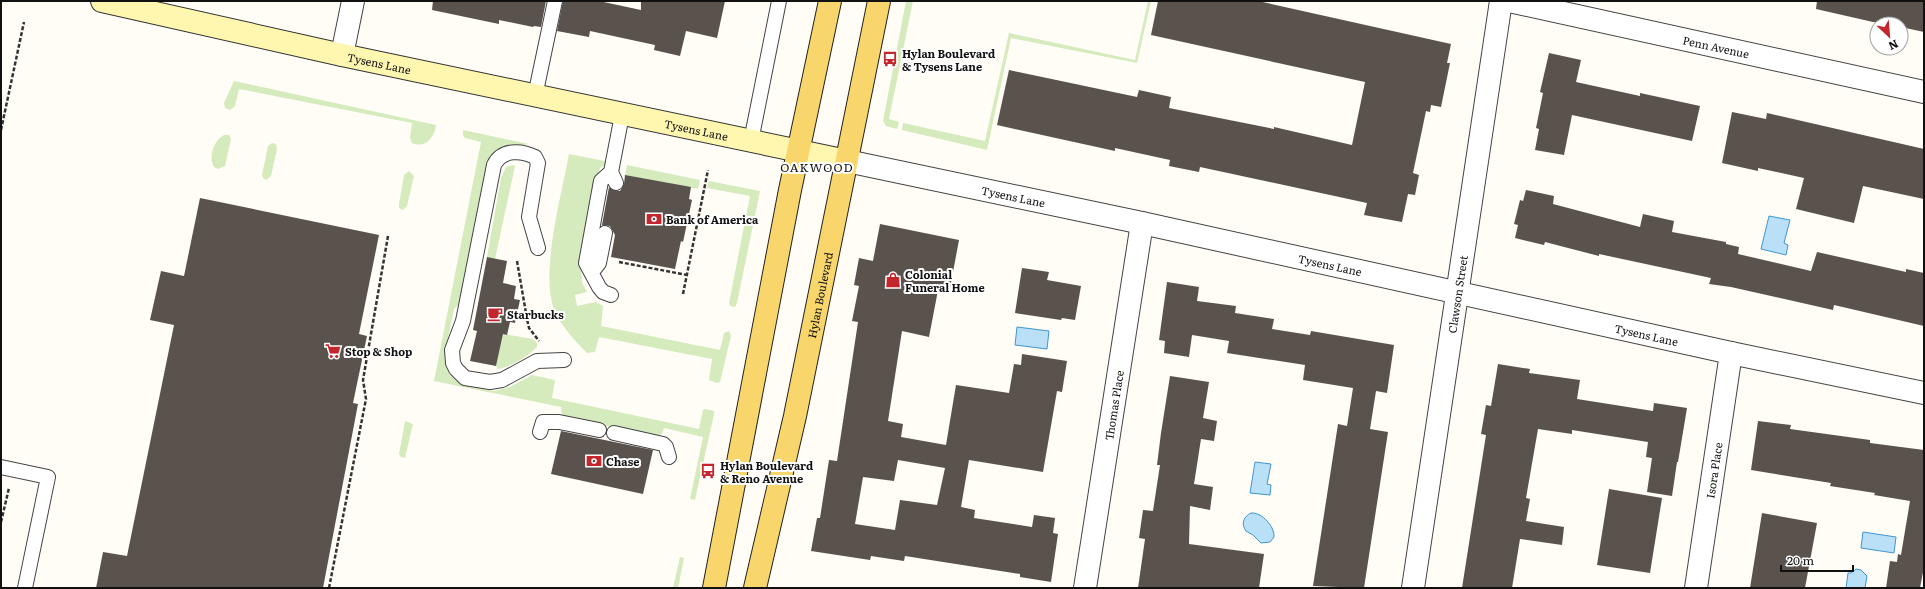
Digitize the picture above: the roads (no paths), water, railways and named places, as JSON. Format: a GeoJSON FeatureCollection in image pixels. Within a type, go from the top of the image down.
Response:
{"type":"FeatureCollection","features":[{"type":"Feature","properties":{"kind":"main road"},"geometry":{"type":"LineString","coordinates":[[714,588],[798,151],[830,1]]}},
{"type":"Feature","properties":{"kind":"main road","name":"Hylan Boulevard"},"geometry":{"type":"LineString","coordinates":[[759,587],[880,1]]}},
{"type":"Feature","properties":{"kind":"street","name":"Tysens Lane"},"geometry":{"type":"LineString","coordinates":[[102,1],[342,55],[1142,223],[1458,294],[1924,393]]}},
{"type":"Feature","properties":{"kind":"street"},"geometry":{"type":"LineString","coordinates":[[342,55],[353,1]]}},
{"type":"Feature","properties":{"kind":"street","name":"Clawson Street"},"geometry":{"type":"LineString","coordinates":[[1412,588],[1458,294],[1501,1]]}},
{"type":"Feature","properties":{"kind":"street","name":"Penn Avenue"},"geometry":{"type":"LineString","coordinates":[[1509,1],[1924,92]]}},
{"type":"Feature","properties":{"kind":"street","name":"Thomas Place"},"geometry":{"type":"LineString","coordinates":[[1086,588],[1142,223]]}},
{"type":"Feature","properties":{"kind":"street","name":"Isora Place"},"geometry":{"type":"LineString","coordinates":[[1696,588],[1732,353]]}},
{"type":"Feature","properties":{"kind":"lane"},"geometry":{"type":"LineString","coordinates":[[536,96],[555,1]]}},
{"type":"Feature","properties":{"kind":"lane"},"geometry":{"type":"LineString","coordinates":[[751,141],[779,1]]}},
{"type":"Feature","properties":{"kind":"lane"},"geometry":{"type":"LineString","coordinates":[[610,295],[603,292],[594,280],[592,272],[586,263],[601,181],[613,178],[622,115]]}},
{"type":"Feature","properties":{"kind":"lane"},"geometry":{"type":"LineString","coordinates":[[538,248],[529,217],[538,163],[535,157],[530,154],[508,153],[500,156],[494,165],[463,321],[452,350],[453,363],[456,369],[466,378],[490,382],[502,380],[528,364],[537,361],[564,360]]}},
{"type":"Feature","properties":{"kind":"lane"},"geometry":{"type":"LineString","coordinates":[[592,272],[599,263],[605,233]]}},
{"type":"Feature","properties":{"kind":"lane"},"geometry":{"type":"LineString","coordinates":[[540,432],[543,422],[551,421],[599,430]]}},
{"type":"Feature","properties":{"kind":"lane"},"geometry":{"type":"LineString","coordinates":[[614,433],[663,444],[666,447],[669,457]]}},
{"type":"Feature","properties":{"kind":"lane"},"geometry":{"type":"LineString","coordinates":[[1,467],[48,477],[26,588]]}},
{"type":"Feature","properties":{"kind":"water"},"geometry":{"type":"Polygon","coordinates":[[[1769,216],[1790,220],[1784,243],[1788,245],[1786,255],[1761,249],[1769,216]]]}},
{"type":"Feature","properties":{"kind":"water"},"geometry":{"type":"Polygon","coordinates":[[[1017,327],[1049,331],[1047,349],[1015,345],[1017,327]]]}},
{"type":"Feature","properties":{"kind":"water"},"geometry":{"type":"Polygon","coordinates":[[[1255,462],[1271,464],[1267,484],[1271,485],[1270,495],[1250,493],[1255,462]]]}},
{"type":"Feature","properties":{"kind":"water"},"geometry":{"type":"Polygon","coordinates":[[[1251,513],[1259,515],[1270,525],[1274,533],[1274,537],[1270,542],[1261,543],[1253,535],[1246,531],[1243,523],[1246,517],[1251,513]]]}},
{"type":"Feature","properties":{"kind":"water"},"geometry":{"type":"Polygon","coordinates":[[[1863,532],[1896,537],[1894,553],[1861,548],[1863,532]]]}},
{"type":"Feature","properties":{"kind":"water"},"geometry":{"type":"Polygon","coordinates":[[[1856,569],[1861,570],[1867,576],[1865,588],[1846,588],[1848,573],[1851,573],[1856,569]]]}},
{"type":"Feature","properties":{"kind":"place","name":"Hylan Boulevard & Tysens Lane"},"geometry":{"type":"Point","coordinates":[890,59]}},
{"type":"Feature","properties":{"kind":"place","name":"Bank of America"},"geometry":{"type":"Point","coordinates":[654,219]}},
{"type":"Feature","properties":{"kind":"place","name":"Colonial Funeral Home"},"geometry":{"type":"Point","coordinates":[893,280]}},
{"type":"Feature","properties":{"kind":"place","name":"Starbucks"},"geometry":{"type":"Point","coordinates":[495,314]}},
{"type":"Feature","properties":{"kind":"place","name":"Stop & Shop"},"geometry":{"type":"Point","coordinates":[333,351]}},
{"type":"Feature","properties":{"kind":"place","name":"Chase"},"geometry":{"type":"Point","coordinates":[594,461]}},
{"type":"Feature","properties":{"kind":"place","name":"Hylan Boulevard & Reno Avenue"},"geometry":{"type":"Point","coordinates":[708,471]}},
{"type":"Feature","properties":{"kind":"district","name":"OAKWOOD"},"geometry":{"type":"Point","coordinates":[817,167]}}]}
